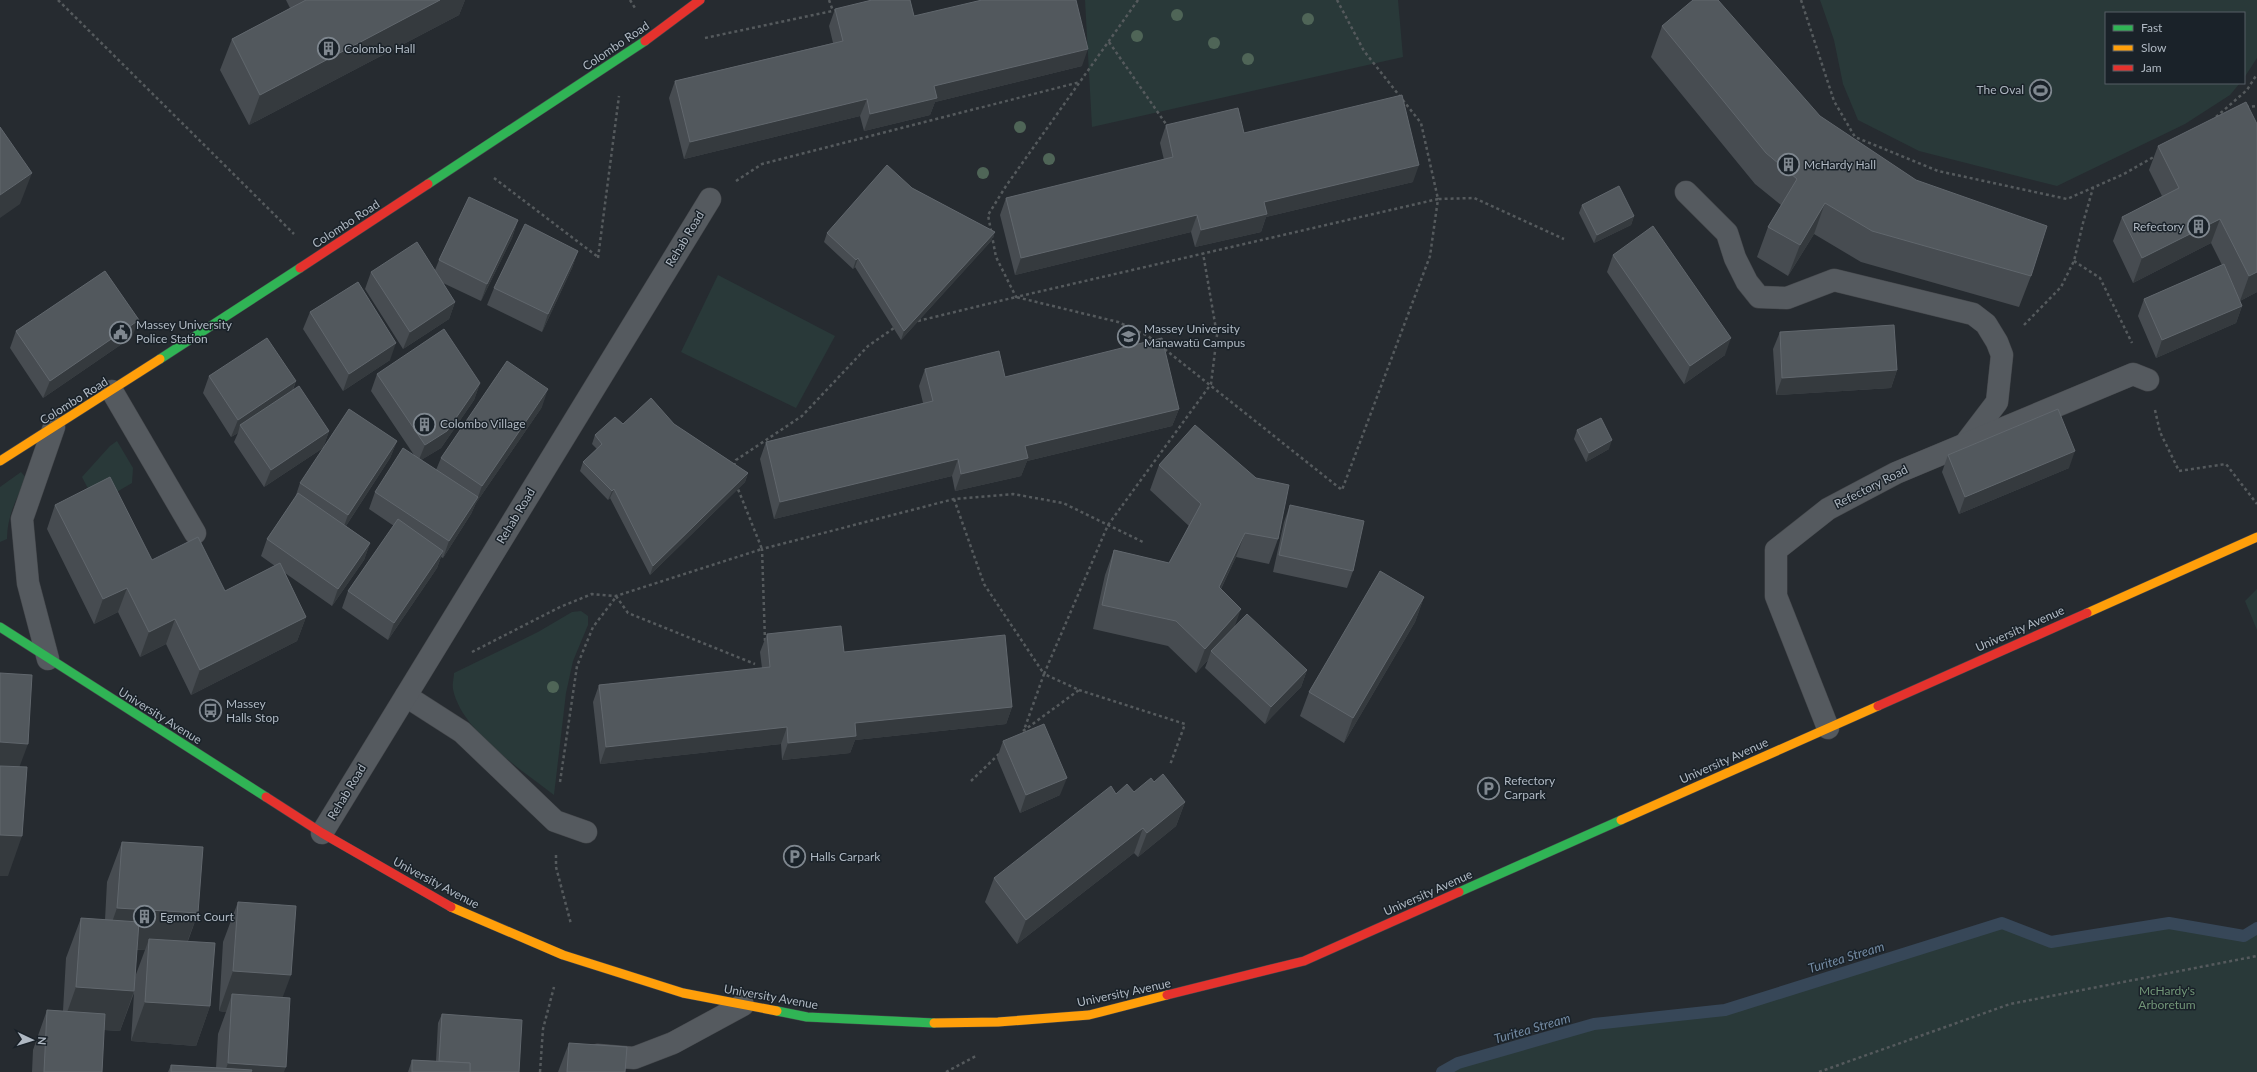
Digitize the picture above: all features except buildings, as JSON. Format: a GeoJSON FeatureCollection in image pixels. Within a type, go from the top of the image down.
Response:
{"type":"FeatureCollection","features":[{"type":"Feature","properties":{"kind":"street","name":"Colombo Road"},"geometry":{"type":"LineString","coordinates":[[0,461],[112,392],[650,38],[700,0]]}},
{"type":"Feature","properties":{"kind":"street"},"geometry":{"type":"LineString","coordinates":[[1686,192],[1727,233],[1735,258],[1747,282],[1760,297],[1788,298],[1834,280],[1973,314],[1986,324],[1997,342],[2002,355],[1997,402],[1965,445]]}},
{"type":"Feature","properties":{"kind":"street","name":"Rehab Road"},"geometry":{"type":"LineString","coordinates":[[322,833],[710,199]]}},
{"type":"Feature","properties":{"kind":"street","name":"Refectory Road"},"geometry":{"type":"LineString","coordinates":[[1828,728],[1776,596],[1776,550],[1828,509],[1896,473],[2133,374],[2148,380]]}},
{"type":"Feature","properties":{"kind":"street"},"geometry":{"type":"LineString","coordinates":[[112,392],[194,533]]}},
{"type":"Feature","properties":{"kind":"street"},"geometry":{"type":"LineString","coordinates":[[48,659],[28,583],[22,518],[54,427]]}},
{"type":"Feature","properties":{"kind":"street","name":"University Avenue"},"geometry":{"type":"LineString","coordinates":[[0,628],[322,833],[456,910],[563,955],[684,993],[806,1017],[909,1023],[998,1022],[1090,1015],[1304,961],[2257,537]]}},
{"type":"Feature","properties":{"kind":"street"},"geometry":{"type":"LineString","coordinates":[[406,696],[462,732],[555,822],[586,832]]}},
{"type":"Feature","properties":{"kind":"street"},"geometry":{"type":"LineString","coordinates":[[583,1054],[634,1058],[673,1043],[743,1005]]}},
{"type":"Feature","properties":{"kind":"path"},"geometry":{"type":"LineString","coordinates":[[58,0],[300,240]]}},
{"type":"Feature","properties":{"kind":"path"},"geometry":{"type":"LineString","coordinates":[[829,0],[832,11]]}},
{"type":"Feature","properties":{"kind":"path"},"geometry":{"type":"LineString","coordinates":[[1138,0],[988,215],[996,257],[1016,297],[1118,322],[1148,336],[1211,384],[1342,490],[1430,256],[1438,198],[1421,123],[1364,51],[1337,0]]}},
{"type":"Feature","properties":{"kind":"path"},"geometry":{"type":"LineString","coordinates":[[1801,0],[1834,101],[1855,137],[1938,171],[2067,199],[2124,174],[2158,154]]}},
{"type":"Feature","properties":{"kind":"path"},"geometry":{"type":"LineString","coordinates":[[702,39],[840,9]]}},
{"type":"Feature","properties":{"kind":"path"},"geometry":{"type":"LineString","coordinates":[[1108,42],[1172,132]]}},
{"type":"Feature","properties":{"kind":"path"},"geometry":{"type":"LineString","coordinates":[[2210,122],[2227,109],[2247,90],[2257,74]]}},
{"type":"Feature","properties":{"kind":"path"},"geometry":{"type":"LineString","coordinates":[[710,199],[762,164],[1080,82]]}},
{"type":"Feature","properties":{"kind":"path"},"geometry":{"type":"LineString","coordinates":[[491,176],[598,258],[620,92]]}},
{"type":"Feature","properties":{"kind":"path"},"geometry":{"type":"LineString","coordinates":[[2242,108],[2257,106]]}},
{"type":"Feature","properties":{"kind":"path"},"geometry":{"type":"LineString","coordinates":[[2227,109],[2235,108]]}},
{"type":"Feature","properties":{"kind":"path"},"geometry":{"type":"LineString","coordinates":[[2022,328],[2061,286],[2074,261],[2083,223],[2094,188]]}},
{"type":"Feature","properties":{"kind":"path"},"geometry":{"type":"LineString","coordinates":[[918,322],[1016,297],[1438,198],[1474,198],[1564,239]]}},
{"type":"Feature","properties":{"kind":"path"},"geometry":{"type":"LineString","coordinates":[[1023,731],[1044,674],[1108,525],[1211,384],[1217,335],[1203,254]]}},
{"type":"Feature","properties":{"kind":"path"},"geometry":{"type":"LineString","coordinates":[[2074,261],[2100,278],[2148,380],[2160,432],[2179,471],[2226,464],[2257,504]]}},
{"type":"Feature","properties":{"kind":"path"},"geometry":{"type":"LineString","coordinates":[[732,473],[736,460],[802,416],[868,346],[894,328]]}},
{"type":"Feature","properties":{"kind":"path"},"geometry":{"type":"LineString","coordinates":[[738,489],[762,549],[765,643]]}},
{"type":"Feature","properties":{"kind":"path"},"geometry":{"type":"LineString","coordinates":[[466,655],[511,634],[560,606],[592,594],[616,596],[762,549],[954,499],[1013,494],[1063,503],[1145,543]]}},
{"type":"Feature","properties":{"kind":"path"},"geometry":{"type":"LineString","coordinates":[[954,499],[984,584],[1044,674],[1079,690],[1185,724],[1170,765]]}},
{"type":"Feature","properties":{"kind":"path"},"geometry":{"type":"LineString","coordinates":[[616,596],[628,613],[755,664]]}},
{"type":"Feature","properties":{"kind":"path"},"geometry":{"type":"LineString","coordinates":[[573,930],[556,867],[555,822],[577,666],[594,627],[616,596]]}},
{"type":"Feature","properties":{"kind":"path"},"geometry":{"type":"LineString","coordinates":[[1017,737],[1079,690]]}},
{"type":"Feature","properties":{"kind":"path"},"geometry":{"type":"LineString","coordinates":[[971,781],[1006,748]]}},
{"type":"Feature","properties":{"kind":"path"},"geometry":{"type":"LineString","coordinates":[[1819,1072],[2010,1004],[2257,956]]}},
{"type":"Feature","properties":{"kind":"path"},"geometry":{"type":"LineString","coordinates":[[540,1072],[543,1029],[554,984]]}},
{"type":"Feature","properties":{"kind":"path"},"geometry":{"type":"LineString","coordinates":[[946,1072],[979,1054]]}},
{"type":"Feature","properties":{"kind":"green space"},"geometry":{"type":"Polygon","coordinates":[[[1085,0],[1398,0],[1403,57],[1092,127],[1085,0]]]}},
{"type":"Feature","properties":{"kind":"green space","name":"The Oval"},"geometry":{"type":"Polygon","coordinates":[[[1820,0],[2257,0],[2257,58],[2245,76],[2245,12],[2105,12],[2105,84],[2239,84],[2230,95],[2185,124],[2057,186],[1919,151],[1858,120],[1843,84],[1834,40],[1820,0]]]}},
{"type":"Feature","properties":{"kind":"green space"},"geometry":{"type":"Polygon","coordinates":[[[718,275],[835,336],[796,408],[681,352],[718,275]]]}},
{"type":"Feature","properties":{"kind":"green space"},"geometry":{"type":"Polygon","coordinates":[[[117,441],[133,468],[132,483],[96,504],[82,477],[110,446],[117,441]]]}},
{"type":"Feature","properties":{"kind":"green space"},"geometry":{"type":"Polygon","coordinates":[[[21,472],[27,479],[19,493],[10,515],[7,539],[0,542],[0,487],[21,472]]]}},
{"type":"Feature","properties":{"kind":"green space"},"geometry":{"type":"Polygon","coordinates":[[[2257,589],[2257,630],[2245,601],[2257,589]]]}},
{"type":"Feature","properties":{"kind":"green space"},"geometry":{"type":"Polygon","coordinates":[[[581,611],[588,616],[588,625],[573,661],[566,693],[554,795],[510,762],[480,734],[468,720],[458,705],[453,689],[454,673],[538,632],[572,612],[581,611]]]}},
{"type":"Feature","properties":{"kind":"green space","name":"McHardy's Arboretum"},"geometry":{"type":"Polygon","coordinates":[[[2002,923],[2051,942],[2169,923],[2244,936],[2257,928],[2257,1072],[1442,1072],[1458,1063],[1594,1024],[1725,1010],[2002,923]]]}},
{"type":"Feature","properties":{"kind":"waterway","name":"Turitea Stream"},"geometry":{"type":"LineString","coordinates":[[1442,1072],[1458,1063],[1594,1024],[1725,1010],[2002,923],[2051,942],[2169,923],[2244,936],[2257,928]]}},
{"type":"Feature","properties":{"kind":"traffic: fast"},"geometry":{"type":"LineString","coordinates":[[428,184],[645,41]]}},
{"type":"Feature","properties":{"kind":"traffic: fast"},"geometry":{"type":"LineString","coordinates":[[160,359],[300,268]]}},
{"type":"Feature","properties":{"kind":"traffic: fast"},"geometry":{"type":"LineString","coordinates":[[0,627],[266,797]]}},
{"type":"Feature","properties":{"kind":"traffic: fast"},"geometry":{"type":"LineString","coordinates":[[1459,892],[1621,820]]}},
{"type":"Feature","properties":{"kind":"traffic: fast"},"geometry":{"type":"LineString","coordinates":[[777,1011],[807,1017],[934,1023]]}},
{"type":"Feature","properties":{"kind":"traffic: slow"},"geometry":{"type":"LineString","coordinates":[[0,461],[160,359]]}},
{"type":"Feature","properties":{"kind":"traffic: slow"},"geometry":{"type":"LineString","coordinates":[[2087,613],[2257,537]]}},
{"type":"Feature","properties":{"kind":"traffic: slow"},"geometry":{"type":"LineString","coordinates":[[1621,820],[1878,706]]}},
{"type":"Feature","properties":{"kind":"traffic: slow"},"geometry":{"type":"LineString","coordinates":[[451,907],[563,955],[683,993],[777,1011]]}},
{"type":"Feature","properties":{"kind":"traffic: slow"},"geometry":{"type":"LineString","coordinates":[[934,1023],[998,1022],[1089,1015],[1167,995]]}},
{"type":"Feature","properties":{"kind":"traffic: jam"},"geometry":{"type":"LineString","coordinates":[[645,41],[700,0]]}},
{"type":"Feature","properties":{"kind":"traffic: jam"},"geometry":{"type":"LineString","coordinates":[[300,268],[428,184]]}},
{"type":"Feature","properties":{"kind":"traffic: jam"},"geometry":{"type":"LineString","coordinates":[[1878,706],[2087,613]]}},
{"type":"Feature","properties":{"kind":"traffic: jam"},"geometry":{"type":"LineString","coordinates":[[266,797],[322,833],[451,907]]}},
{"type":"Feature","properties":{"kind":"traffic: jam"},"geometry":{"type":"LineString","coordinates":[[1167,995],[1304,961],[1459,892]]}},
{"type":"Feature","properties":{"kind":"place","name":"Colombo Hall"},"geometry":{"type":"Point","coordinates":[328,49]}},
{"type":"Feature","properties":{"kind":"place","name":"The Oval"},"geometry":{"type":"Point","coordinates":[2040,90]}},
{"type":"Feature","properties":{"kind":"place","name":"McHardy Hall"},"geometry":{"type":"Point","coordinates":[1788,165]}},
{"type":"Feature","properties":{"kind":"place","name":"Refectory"},"geometry":{"type":"Point","coordinates":[2199,227]}},
{"type":"Feature","properties":{"kind":"place","name":"Massey University Police Station"},"geometry":{"type":"Point","coordinates":[120,332]}},
{"type":"Feature","properties":{"kind":"place","name":"Massey University Manawatū Campus"},"geometry":{"type":"Point","coordinates":[1128,336]}},
{"type":"Feature","properties":{"kind":"place","name":"Colombo Village"},"geometry":{"type":"Point","coordinates":[425,424]}},
{"type":"Feature","properties":{"kind":"place","name":"Massey Halls Stop"},"geometry":{"type":"Point","coordinates":[210,711]}},
{"type":"Feature","properties":{"kind":"place","name":"Refectory Carpark"},"geometry":{"type":"Point","coordinates":[1488,788]}},
{"type":"Feature","properties":{"kind":"place","name":"Halls Carpark"},"geometry":{"type":"Point","coordinates":[794,857]}},
{"type":"Feature","properties":{"kind":"place","name":"Egmont Court"},"geometry":{"type":"Point","coordinates":[145,917]}}]}
